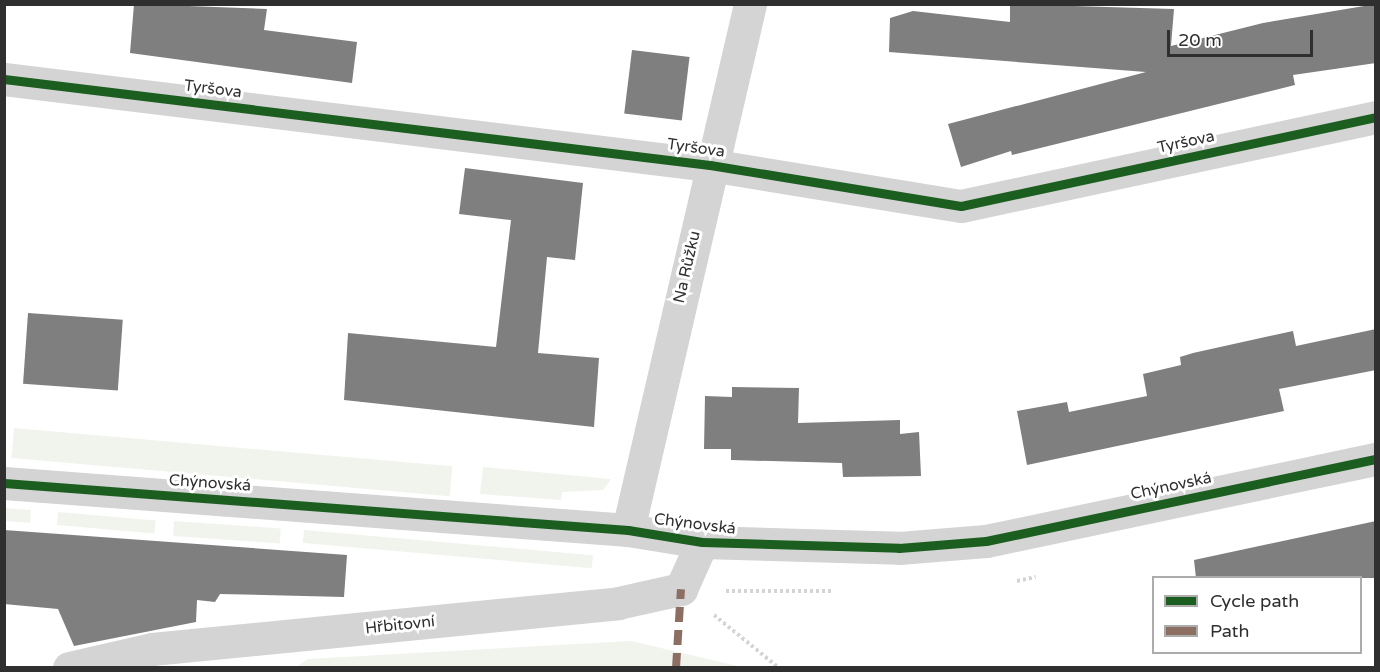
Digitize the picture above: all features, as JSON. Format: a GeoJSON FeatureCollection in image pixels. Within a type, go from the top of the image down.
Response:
{"type":"FeatureCollection","features":[{"type":"Feature","properties":{"kind":"street","name":"Na Růžku"},"geometry":{"type":"LineString","coordinates":[[628,530],[710,165],[750,4]]}},
{"type":"Feature","properties":{"kind":"street","name":"Tyršova"},"geometry":{"type":"LineString","coordinates":[[4,79],[710,165],[961,206],[1376,117]]}},
{"type":"Feature","properties":{"kind":"street","name":"Chýnovská"},"geometry":{"type":"LineString","coordinates":[[4,483],[628,530],[702,542],[841,548],[986,541],[1376,459]]}},
{"type":"Feature","properties":{"kind":"street"},"geometry":{"type":"LineString","coordinates":[[681,588],[702,542]]}},
{"type":"Feature","properties":{"kind":"street","name":"Hřbitovní"},"geometry":{"type":"LineString","coordinates":[[69,668],[152,649],[618,603],[681,588]]}},
{"type":"Feature","properties":{"kind":"path"},"geometry":{"type":"LineString","coordinates":[[681,588],[783,594]]}},
{"type":"Feature","properties":{"kind":"path"},"geometry":{"type":"LineString","coordinates":[[681,588],[779,668]]}},
{"type":"Feature","properties":{"kind":"shaded area"},"geometry":{"type":"Polygon","coordinates":[[[14,428],[452,466],[450,496],[11,458],[14,428]]]}},
{"type":"Feature","properties":{"kind":"shaded area"},"geometry":{"type":"Polygon","coordinates":[[[483,467],[611,479],[603,490],[562,492],[561,500],[480,494],[483,467]]]}},
{"type":"Feature","properties":{"kind":"shaded area"},"geometry":{"type":"Polygon","coordinates":[[[4,508],[31,510],[30,523],[4,521],[4,508]]]}},
{"type":"Feature","properties":{"kind":"shaded area"},"geometry":{"type":"Polygon","coordinates":[[[58,512],[156,521],[154,533],[57,525],[58,512]]]}},
{"type":"Feature","properties":{"kind":"shaded area"},"geometry":{"type":"Polygon","coordinates":[[[174,521],[281,528],[280,543],[173,536],[174,521]]]}},
{"type":"Feature","properties":{"kind":"shaded area"},"geometry":{"type":"Polygon","coordinates":[[[304,530],[593,555],[592,568],[303,543],[304,530]]]}},
{"type":"Feature","properties":{"kind":"shaded area"},"geometry":{"type":"Polygon","coordinates":[[[631,641],[742,667],[296,667],[308,659],[631,641]]]}},
{"type":"Feature","properties":{"kind":"building"},"geometry":{"type":"Polygon","coordinates":[[[134,4],[267,9],[264,30],[357,42],[352,83],[130,53],[134,4]]]}},
{"type":"Feature","properties":{"kind":"building"},"geometry":{"type":"Polygon","coordinates":[[[1010,4],[1174,9],[1171,46],[1263,23],[1376,4],[1376,63],[1293,75],[1295,85],[1012,155],[1011,151],[961,167],[948,124],[1146,72],[889,52],[890,18],[913,11],[1010,22],[1010,4]]]}},
{"type":"Feature","properties":{"kind":"building"},"geometry":{"type":"Polygon","coordinates":[[[632,50],[690,57],[682,121],[624,114],[632,50]]]}},
{"type":"Feature","properties":{"kind":"building"},"geometry":{"type":"Polygon","coordinates":[[[465,168],[583,183],[575,260],[547,257],[538,353],[599,358],[594,427],[344,400],[348,333],[496,347],[511,220],[459,214],[465,168]]]}},
{"type":"Feature","properties":{"kind":"building"},"geometry":{"type":"Polygon","coordinates":[[[28,313],[123,320],[118,390],[23,384],[28,313]]]}},
{"type":"Feature","properties":{"kind":"building"},"geometry":{"type":"Polygon","coordinates":[[[1376,329],[1376,370],[1279,389],[1284,411],[1027,465],[1017,411],[1067,402],[1069,412],[1147,396],[1143,374],[1181,365],[1180,357],[1193,353],[1293,331],[1296,346],[1376,329]]]}},
{"type":"Feature","properties":{"kind":"building"},"geometry":{"type":"Polygon","coordinates":[[[732,387],[799,388],[798,423],[900,420],[900,434],[919,432],[921,476],[843,477],[842,463],[731,460],[731,449],[704,449],[705,396],[732,397],[732,387]]]}},
{"type":"Feature","properties":{"kind":"building"},"geometry":{"type":"Polygon","coordinates":[[[1376,521],[1376,578],[1362,578],[1362,576],[1196,576],[1194,560],[1376,521]]]}},
{"type":"Feature","properties":{"kind":"building"},"geometry":{"type":"Polygon","coordinates":[[[4,530],[347,555],[344,597],[220,594],[215,602],[197,600],[196,622],[74,646],[58,609],[4,604],[4,530]]]}},
{"type":"Feature","properties":{"kind":"marked path"},"geometry":{"type":"LineString","coordinates":[[676,668],[681,589]]}},
{"type":"Feature","properties":{"kind":"cycle path"},"geometry":{"type":"LineString","coordinates":[[4,79],[710,165],[961,206],[1376,117]]}},
{"type":"Feature","properties":{"kind":"cycle path"},"geometry":{"type":"LineString","coordinates":[[4,483],[628,530],[702,542],[899,548],[986,541],[1376,459]]}}]}
